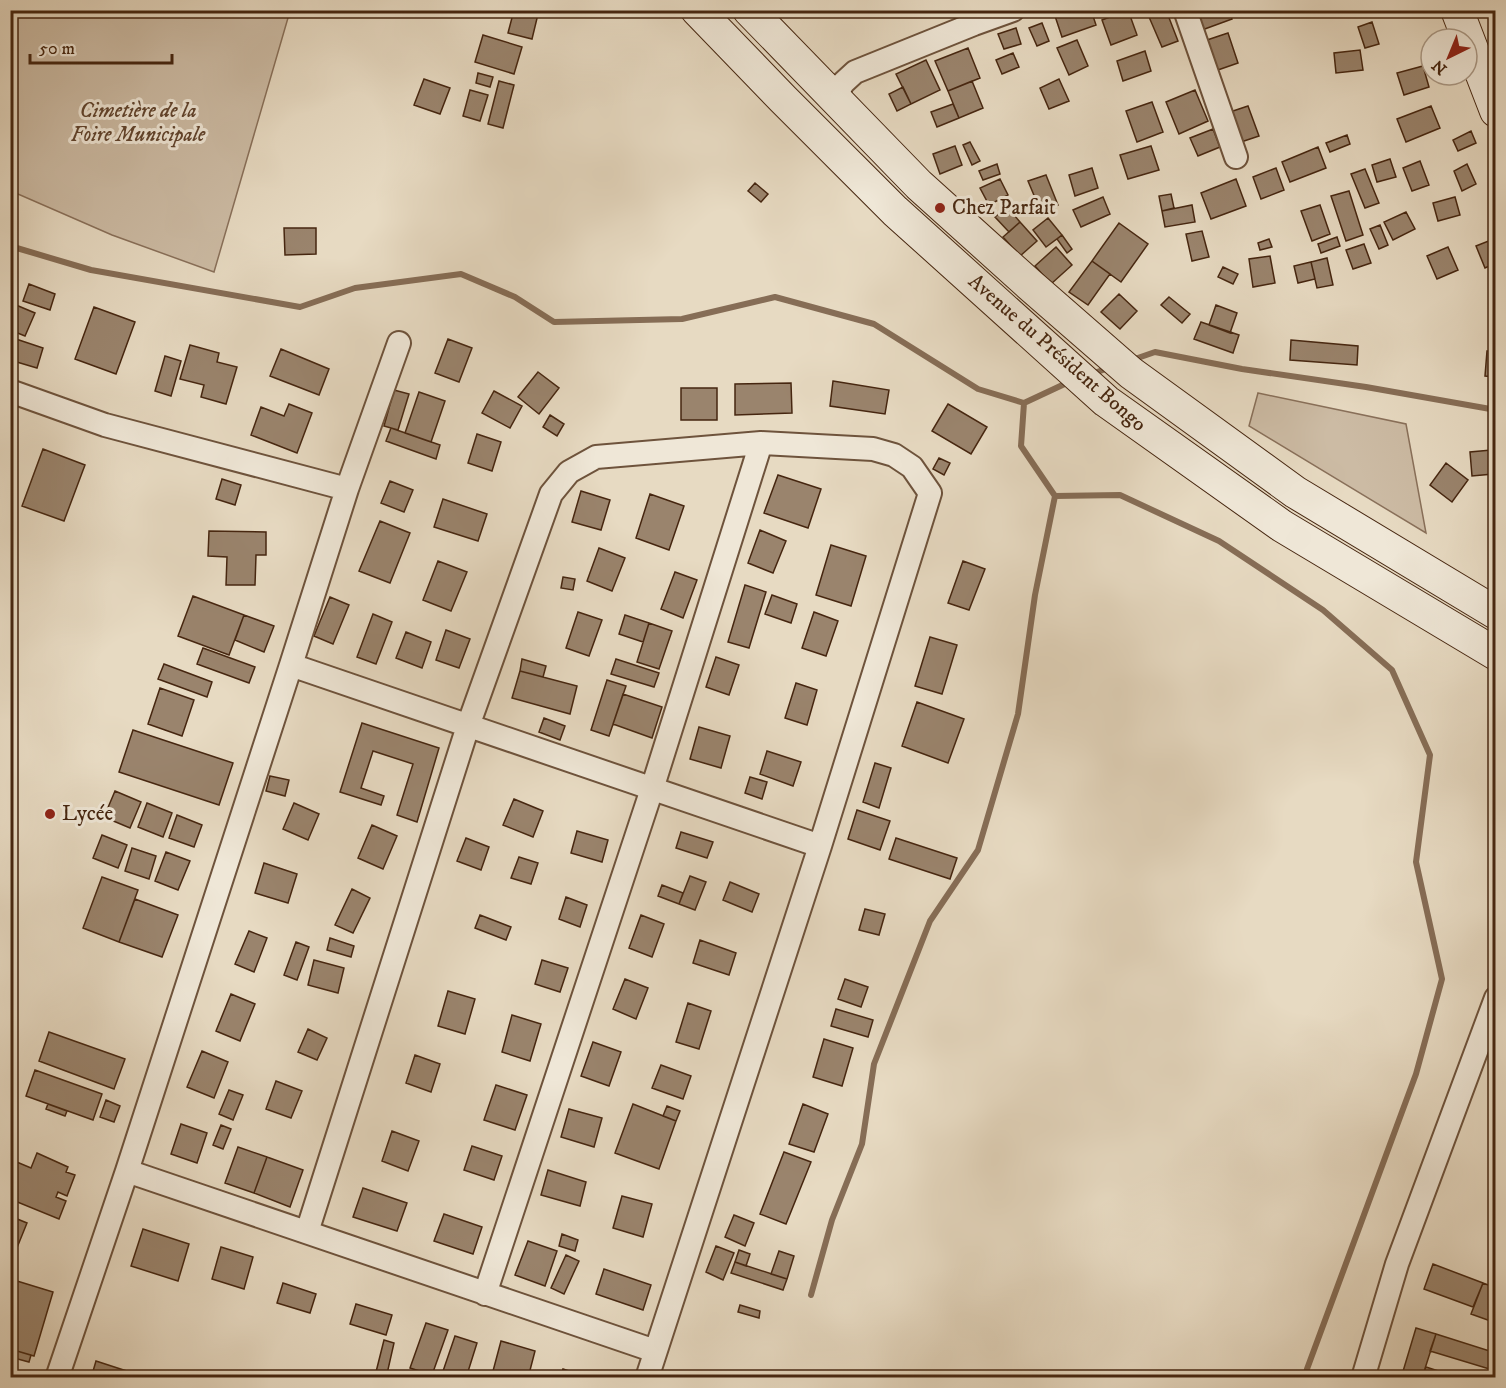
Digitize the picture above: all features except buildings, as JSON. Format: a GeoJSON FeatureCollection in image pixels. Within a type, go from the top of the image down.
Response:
{"type":"FeatureCollection","features":[{"type":"Feature","properties":{"kind":"street","name":"Avenue du Président Bongo"},"geometry":{"type":"LineString","coordinates":[[697,10],[790,107],[895,211],[1106,401],[1282,526],[1496,654]]}},
{"type":"Feature","properties":{"kind":"street","name":"Avenue du Président Bongo"},"geometry":{"type":"LineString","coordinates":[[749,10],[919,185],[1131,373],[1295,492],[1496,613]]}},
{"type":"Feature","properties":{"kind":"street"},"geometry":{"type":"LineString","coordinates":[[834,98],[843,83],[855,72],[1013,10]]}},
{"type":"Feature","properties":{"kind":"street"},"geometry":{"type":"LineString","coordinates":[[1185,10],[1236,157]]}},
{"type":"Feature","properties":{"kind":"street"},"geometry":{"type":"LineString","coordinates":[[1456,10],[1496,111]]}},
{"type":"Feature","properties":{"kind":"street"},"geometry":{"type":"LineString","coordinates":[[57,1377],[127,1171],[347,489],[399,343]]}},
{"type":"Feature","properties":{"kind":"street"},"geometry":{"type":"LineString","coordinates":[[10,391],[105,425],[347,489]]}},
{"type":"Feature","properties":{"kind":"street"},"geometry":{"type":"LineString","coordinates":[[485,1294],[652,789],[761,443]]}},
{"type":"Feature","properties":{"kind":"street"},"geometry":{"type":"LineString","coordinates":[[307,1232],[468,726],[551,494],[569,472],[596,457],[761,443],[873,449],[894,455],[912,466],[930,493],[820,846],[647,1377]]}},
{"type":"Feature","properties":{"kind":"street"},"geometry":{"type":"LineString","coordinates":[[291,665],[820,846]]}},
{"type":"Feature","properties":{"kind":"street"},"geometry":{"type":"LineString","coordinates":[[1364,1377],[1397,1264],[1496,998]]}},
{"type":"Feature","properties":{"kind":"street"},"geometry":{"type":"LineString","coordinates":[[127,1171],[655,1351]]}},
{"type":"Feature","properties":{"kind":"green space","name":"Cimetière de la Foire Municipale"},"geometry":{"type":"Polygon","coordinates":[[[11,10],[290,11],[214,272],[112,235],[11,191],[11,10]]]}},
{"type":"Feature","properties":{"kind":"green space"},"geometry":{"type":"Polygon","coordinates":[[[1258,393],[1406,424],[1426,533],[1249,426],[1258,393]]]}},
{"type":"Feature","properties":{"kind":"waterway"},"geometry":{"type":"LineString","coordinates":[[10,246],[91,270],[300,307],[355,288],[461,274],[515,297],[554,322],[682,319],[775,297],[874,324],[978,389],[1024,403],[1071,381]]}},
{"type":"Feature","properties":{"kind":"waterway"},"geometry":{"type":"LineString","coordinates":[[1132,360],[1155,352],[1242,369],[1366,387],[1496,410]]}},
{"type":"Feature","properties":{"kind":"waterway"},"geometry":{"type":"LineString","coordinates":[[1089,375],[1111,367]]}},
{"type":"Feature","properties":{"kind":"waterway"},"geometry":{"type":"LineString","coordinates":[[811,1295],[832,1220],[862,1144],[874,1064],[930,921],[978,850],[1018,714],[1035,595],[1055,496],[1021,446],[1024,403]]}},
{"type":"Feature","properties":{"kind":"waterway"},"geometry":{"type":"LineString","coordinates":[[1055,496],[1120,495],[1219,541],[1323,610],[1392,670],[1430,755],[1416,862],[1442,979],[1416,1074],[1305,1378]]}},
{"type":"Feature","properties":{"kind":"place","name":"Chez Parfait"},"geometry":{"type":"Point","coordinates":[940,208]}},
{"type":"Feature","properties":{"kind":"place","name":"Lycée"},"geometry":{"type":"Point","coordinates":[50,814]}}]}
